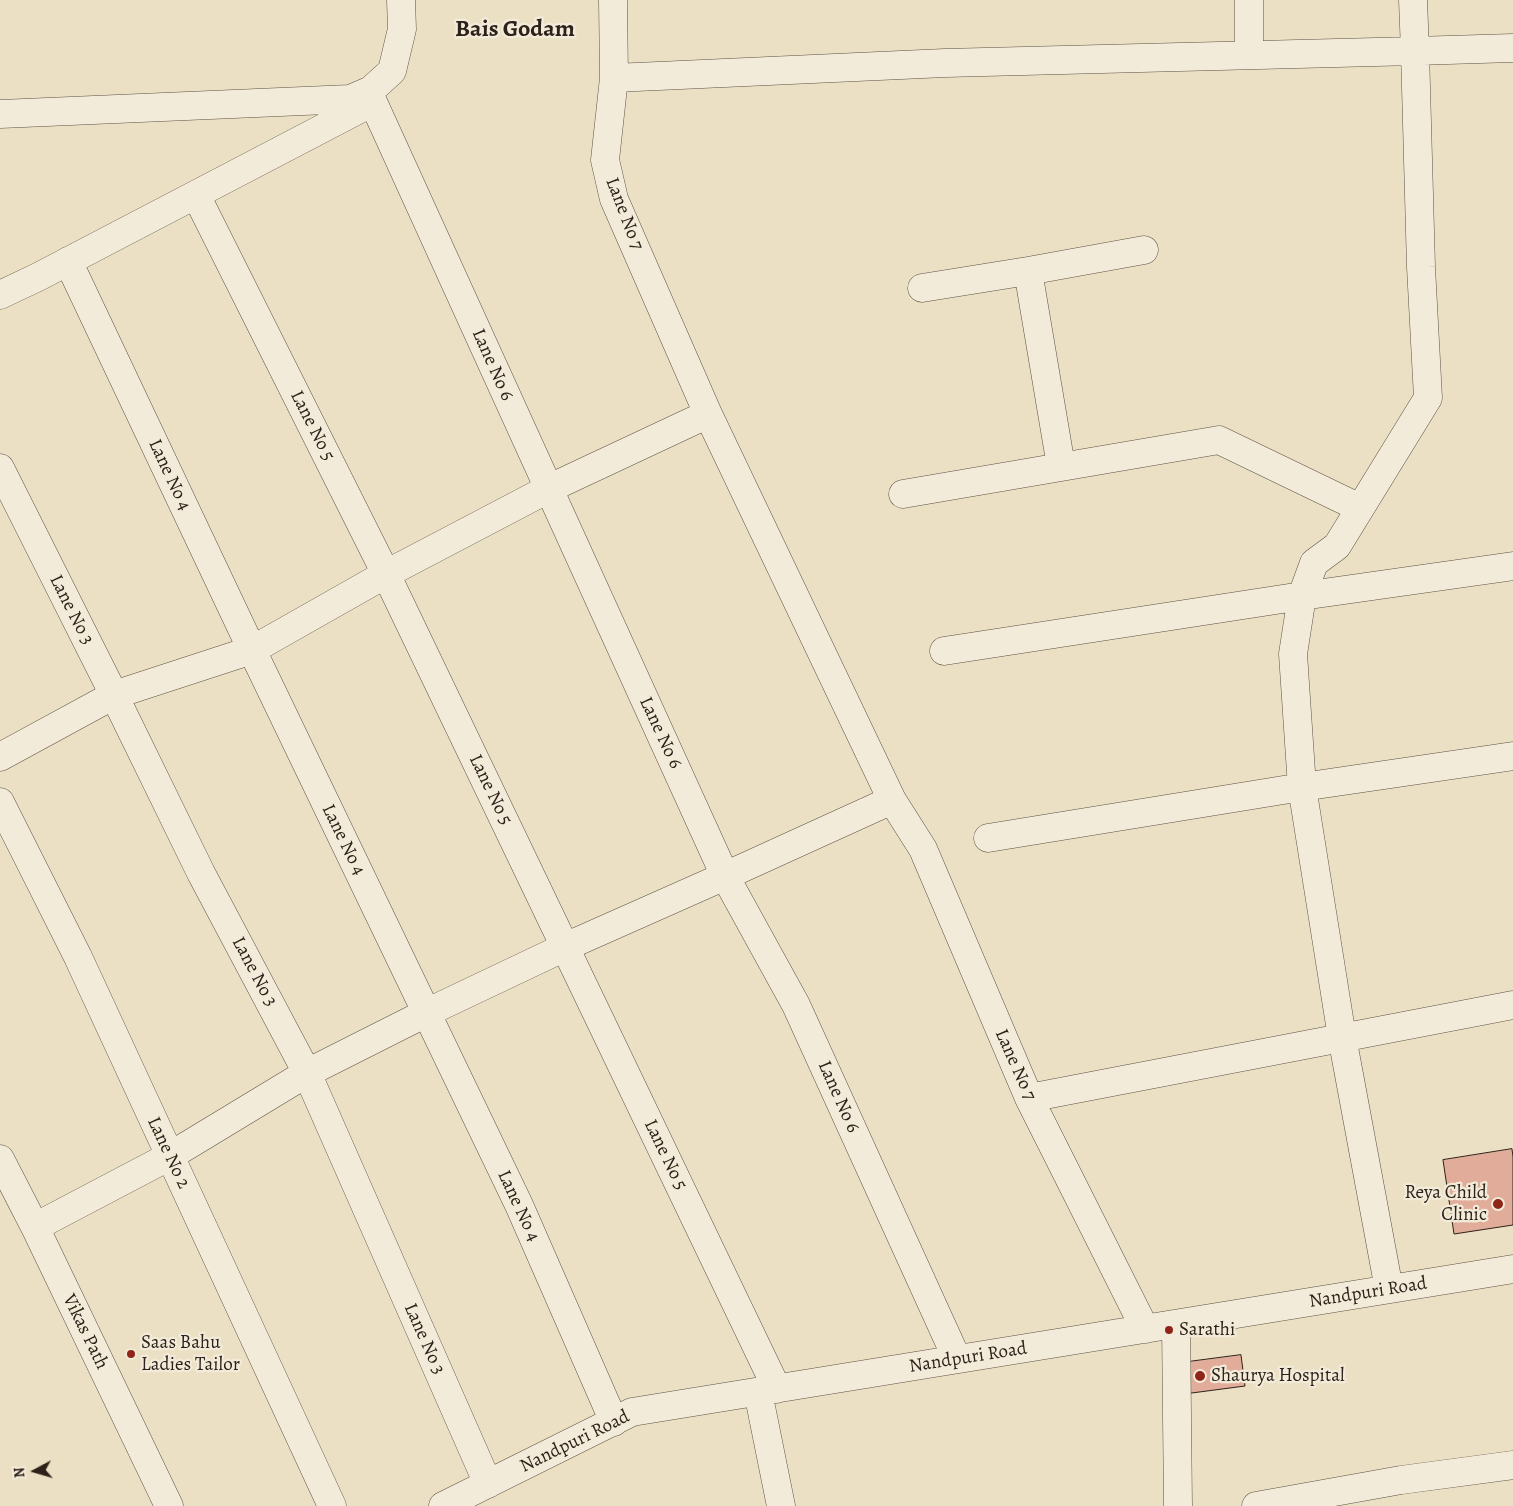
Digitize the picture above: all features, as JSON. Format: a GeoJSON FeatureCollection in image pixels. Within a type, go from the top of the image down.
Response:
{"type":"FeatureCollection","features":[{"type":"Feature","properties":{"kind":"street"},"geometry":{"type":"LineString","coordinates":[[0,114],[350,99],[372,90],[392,71],[402,29],[401,0]]}},
{"type":"Feature","properties":{"kind":"street","name":"Lane No 7"},"geometry":{"type":"LineString","coordinates":[[613,0],[614,78],[605,160],[614,199],[708,414],[892,800],[922,849],[1029,1098],[1145,1329]]}},
{"type":"Feature","properties":{"kind":"street"},"geometry":{"type":"LineString","coordinates":[[1248,0],[1249,55]]}},
{"type":"Feature","properties":{"kind":"street"},"geometry":{"type":"LineString","coordinates":[[1389,1289],[1342,1037],[1302,788],[1293,654],[1302,596],[1314,563],[1337,546],[1428,398],[1421,267],[1413,0]]}},
{"type":"Feature","properties":{"kind":"street"},"geometry":{"type":"LineString","coordinates":[[614,78],[945,64],[1513,48]]}},
{"type":"Feature","properties":{"kind":"street","name":"Lane No 6"},"geometry":{"type":"LineString","coordinates":[[196,195],[373,102],[725,876],[796,1005],[957,1360]]}},
{"type":"Feature","properties":{"kind":"street"},"geometry":{"type":"LineString","coordinates":[[0,295],[196,195]]}},
{"type":"Feature","properties":{"kind":"street","name":"Lane No 5"},"geometry":{"type":"LineString","coordinates":[[196,195],[386,574],[565,947],[768,1390],[781,1506]]}},
{"type":"Feature","properties":{"kind":"street"},"geometry":{"type":"LineString","coordinates":[[922,288],[1144,250]]}},
{"type":"Feature","properties":{"kind":"street","name":"Lane No 4"},"geometry":{"type":"LineString","coordinates":[[68,261],[252,650],[519,1205],[614,1422]]}},
{"type":"Feature","properties":{"kind":"street"},"geometry":{"type":"LineString","coordinates":[[1028,271],[1061,466]]}},
{"type":"Feature","properties":{"kind":"street"},"geometry":{"type":"LineString","coordinates":[[0,757],[114,695],[252,650],[386,574],[548,490],[708,414]]}},
{"type":"Feature","properties":{"kind":"street"},"geometry":{"type":"LineString","coordinates":[[903,494],[1219,440],[1360,508]]}},
{"type":"Feature","properties":{"kind":"street","name":"Lane No 3"},"geometry":{"type":"LineString","coordinates":[[0,468],[201,873],[307,1073],[488,1484]]}},
{"type":"Feature","properties":{"kind":"street"},"geometry":{"type":"LineString","coordinates":[[944,651],[1302,596],[1513,566]]}},
{"type":"Feature","properties":{"kind":"street"},"geometry":{"type":"LineString","coordinates":[[988,838],[1513,756]]}},
{"type":"Feature","properties":{"kind":"street"},"geometry":{"type":"LineString","coordinates":[[35,1227],[170,1156],[307,1073],[426,1013],[565,947],[892,800]]}},
{"type":"Feature","properties":{"kind":"street","name":"Lane No 2"},"geometry":{"type":"LineString","coordinates":[[0,802],[78,957],[332,1506]]}},
{"type":"Feature","properties":{"kind":"street"},"geometry":{"type":"LineString","coordinates":[[1029,1098],[1513,1005]]}},
{"type":"Feature","properties":{"kind":"street","name":"Vikas Path"},"geometry":{"type":"LineString","coordinates":[[0,1160],[35,1227],[169,1506]]}},
{"type":"Feature","properties":{"kind":"street","name":"Nandpuri Road"},"geometry":{"type":"LineString","coordinates":[[443,1506],[632,1412],[1513,1269]]}},
{"type":"Feature","properties":{"kind":"street"},"geometry":{"type":"LineString","coordinates":[[1176,1324],[1178,1506]]}},
{"type":"Feature","properties":{"kind":"street"},"geometry":{"type":"LineString","coordinates":[[1256,1506],[1401,1480],[1513,1466]]}},
{"type":"Feature","properties":{"kind":"building"},"geometry":{"type":"Polygon","coordinates":[[[1512,1149],[1513,1225],[1454,1234],[1443,1160],[1512,1149]]]}},
{"type":"Feature","properties":{"kind":"building"},"geometry":{"type":"Polygon","coordinates":[[[1241,1355],[1245,1386],[1184,1394],[1180,1363],[1241,1355]]]}},
{"type":"Feature","properties":{"kind":"place","name":"Reya Child Clinic"},"geometry":{"type":"Point","coordinates":[1498,1204]}},
{"type":"Feature","properties":{"kind":"place","name":"Sarathi"},"geometry":{"type":"Point","coordinates":[1169,1330]}},
{"type":"Feature","properties":{"kind":"place","name":"Saas Bahu Ladies Tailor"},"geometry":{"type":"Point","coordinates":[131,1354]}},
{"type":"Feature","properties":{"kind":"place","name":"Shaurya Hospital"},"geometry":{"type":"Point","coordinates":[1200,1376]}},
{"type":"Feature","properties":{"kind":"district","name":"Bais Godam"},"geometry":{"type":"Point","coordinates":[515,30]}}]}
